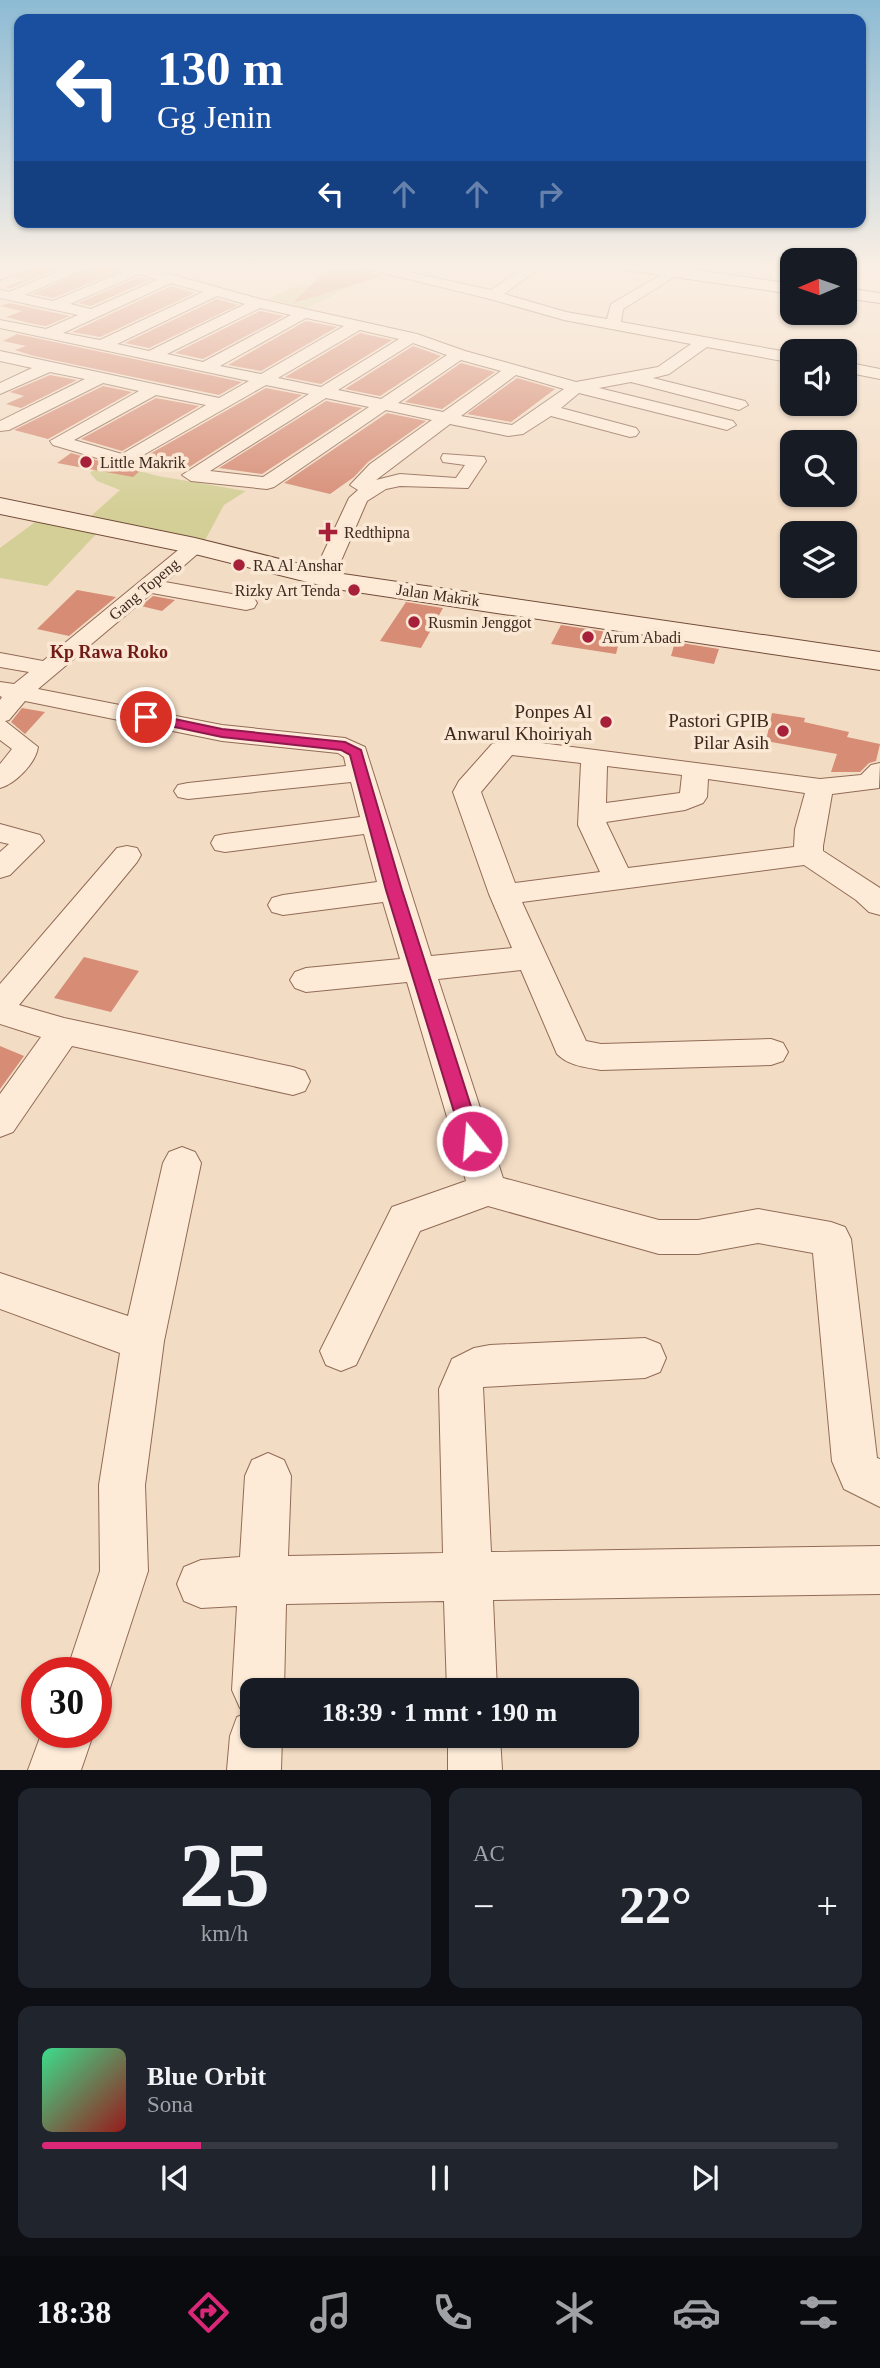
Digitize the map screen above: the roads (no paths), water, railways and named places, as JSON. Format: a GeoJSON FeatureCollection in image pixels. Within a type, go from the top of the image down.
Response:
{"type":"FeatureCollection","features":[{"type":"Feature","properties":{"kind":"street"},"geometry":{"type":"LineString","coordinates":[[0,355],[17,348]]}},
{"type":"Feature","properties":{"kind":"street"},"geometry":{"type":"LineString","coordinates":[[114,348],[508,432],[517,430],[548,410],[576,387],[663,371],[696,348]]}},
{"type":"Feature","properties":{"kind":"street"},"geometry":{"type":"LineString","coordinates":[[151,356],[168,348]]}},
{"type":"Feature","properties":{"kind":"street"},"geometry":{"type":"LineString","coordinates":[[206,367],[242,348]]}},
{"type":"Feature","properties":{"kind":"street"},"geometry":{"type":"LineString","coordinates":[[154,388],[61,439],[60,442],[124,460],[319,348]]}},
{"type":"Feature","properties":{"kind":"street"},"geometry":{"type":"LineString","coordinates":[[395,348],[191,475],[267,483],[459,354]]}},
{"type":"Feature","properties":{"kind":"street"},"geometry":{"type":"LineString","coordinates":[[441,348],[576,387],[727,425]]}},
{"type":"Feature","properties":{"kind":"street"},"geometry":{"type":"LineString","coordinates":[[735,348],[780,356]]}},
{"type":"Feature","properties":{"kind":"street"},"geometry":{"type":"LineString","coordinates":[[0,355],[219,403]]}},
{"type":"Feature","properties":{"kind":"street"},"geometry":{"type":"LineString","coordinates":[[0,389],[49,366]]}},
{"type":"Feature","properties":{"kind":"street"},"geometry":{"type":"LineString","coordinates":[[360,485],[377,468],[516,368]]}},
{"type":"Feature","properties":{"kind":"street"},"geometry":{"type":"LineString","coordinates":[[857,369],[880,374]]}},
{"type":"Feature","properties":{"kind":"street"},"geometry":{"type":"LineString","coordinates":[[628,376],[738,405]]}},
{"type":"Feature","properties":{"kind":"street"},"geometry":{"type":"LineString","coordinates":[[3,426],[100,378]]}},
{"type":"Feature","properties":{"kind":"street"},"geometry":{"type":"LineString","coordinates":[[548,410],[630,432]]}},
{"type":"Feature","properties":{"kind":"street"},"geometry":{"type":"LineString","coordinates":[[323,577],[359,498],[379,485],[400,480],[461,484],[477,461],[450,458],[480,426]]}},
{"type":"Feature","properties":{"kind":"street","name":"Jalan Makrik"},"geometry":{"type":"LineString","coordinates":[[0,506],[195,546],[360,586],[404,589],[880,661]]}},
{"type":"Feature","properties":{"kind":"street","name":"Gang Topeng"},"geometry":{"type":"LineString","coordinates":[[0,715],[10,690],[50,669],[195,546]]}},
{"type":"Feature","properties":{"kind":"street"},"geometry":{"type":"LineString","coordinates":[[148,586],[246,603]]}},
{"type":"Feature","properties":{"kind":"street"},"geometry":{"type":"LineString","coordinates":[[0,660],[50,669]]}},
{"type":"Feature","properties":{"kind":"street"},"geometry":{"type":"LineString","coordinates":[[10,690],[353,759]]}},
{"type":"Feature","properties":{"kind":"street"},"geometry":{"type":"LineString","coordinates":[[0,728],[25,747],[24,755],[0,780]]}},
{"type":"Feature","properties":{"kind":"street"},"geometry":{"type":"LineString","coordinates":[[771,1052],[601,1057],[576,1052],[569,1045],[504,894],[467,796],[469,787],[501,750],[510,747],[820,787],[869,782],[880,771]]}},
{"type":"Feature","properties":{"kind":"street"},"geometry":{"type":"LineString","coordinates":[[594,757],[592,825],[619,881]]}},
{"type":"Feature","properties":{"kind":"street"},"geometry":{"type":"LineString","coordinates":[[188,791],[353,759]]}},
{"type":"Feature","properties":{"kind":"street"},"geometry":{"type":"LineString","coordinates":[[353,759],[488,1190]]}},
{"type":"Feature","properties":{"kind":"street"},"geometry":{"type":"LineString","coordinates":[[592,818],[600,813],[685,801],[693,797],[696,769]]}},
{"type":"Feature","properties":{"kind":"street"},"geometry":{"type":"LineString","coordinates":[[809,855],[808,831],[820,787]]}},
{"type":"Feature","properties":{"kind":"street"},"geometry":{"type":"LineString","coordinates":[[225,843],[375,824]]}},
{"type":"Feature","properties":{"kind":"street"},"geometry":{"type":"LineString","coordinates":[[0,833],[30,841],[0,868]]}},
{"type":"Feature","properties":{"kind":"street"},"geometry":{"type":"LineString","coordinates":[[0,1006],[127,855]]}},
{"type":"Feature","properties":{"kind":"street"},"geometry":{"type":"LineString","coordinates":[[504,894],[809,855],[880,905]]}},
{"type":"Feature","properties":{"kind":"street"},"geometry":{"type":"LineString","coordinates":[[843,877],[880,880]]}},
{"type":"Feature","properties":{"kind":"street"},"geometry":{"type":"LineString","coordinates":[[283,905],[394,890]]}},
{"type":"Feature","properties":{"kind":"street"},"geometry":{"type":"LineString","coordinates":[[306,980],[530,958]]}},
{"type":"Feature","properties":{"kind":"street"},"geometry":{"type":"LineString","coordinates":[[0,1012],[64,1031],[293,1081]]}},
{"type":"Feature","properties":{"kind":"street"},"geometry":{"type":"LineString","coordinates":[[0,1122],[64,1031]]}},
{"type":"Feature","properties":{"kind":"street"},"geometry":{"type":"LineString","coordinates":[[96,1657],[124,1571],[122,1485],[143,1341],[182,1163]]}},
{"type":"Feature","properties":{"kind":"street"},"geometry":{"type":"LineString","coordinates":[[341,1350],[406,1219],[488,1190],[659,1237],[698,1237],[758,1226],[831,1239],[855,1461],[860,1473],[880,1484]]}},
{"type":"Feature","properties":{"kind":"street"},"geometry":{"type":"LineString","coordinates":[[0,1291],[143,1341]]}},
{"type":"Feature","properties":{"kind":"street"},"geometry":{"type":"LineString","coordinates":[[472,1678],[461,1389],[464,1376],[472,1367],[490,1365],[645,1358]]}},
{"type":"Feature","properties":{"kind":"street"},"geometry":{"type":"LineString","coordinates":[[259,1678],[268,1476]]}},
{"type":"Feature","properties":{"kind":"street"},"geometry":{"type":"LineString","coordinates":[[201,1584],[264,1580],[880,1570]]}},
{"type":"Feature","properties":{"kind":"street"},"geometry":{"type":"LineString","coordinates":[[54,1769],[62,1748]]}},
{"type":"Feature","properties":{"kind":"street"},"geometry":{"type":"LineString","coordinates":[[254,1769],[255,1748]]}},
{"type":"Feature","properties":{"kind":"street"},"geometry":{"type":"LineString","coordinates":[[474,1748],[475,1769]]}},
{"type":"Feature","properties":{"kind":"place","name":"Little Makrik"},"geometry":{"type":"Point","coordinates":[86,462]}},
{"type":"Feature","properties":{"kind":"place","name":"Redthipna"},"geometry":{"type":"Point","coordinates":[328,532]}},
{"type":"Feature","properties":{"kind":"place","name":"RA Al Anshar"},"geometry":{"type":"Point","coordinates":[239,565]}},
{"type":"Feature","properties":{"kind":"place","name":"Rizky Art Tenda"},"geometry":{"type":"Point","coordinates":[354,590]}},
{"type":"Feature","properties":{"kind":"place","name":"Rusmin Jenggot"},"geometry":{"type":"Point","coordinates":[414,622]}},
{"type":"Feature","properties":{"kind":"place","name":"Arum Abadi"},"geometry":{"type":"Point","coordinates":[588,637]}},
{"type":"Feature","properties":{"kind":"place","name":"Ponpes Al Anwarul Khoiriyah"},"geometry":{"type":"Point","coordinates":[606,722]}},
{"type":"Feature","properties":{"kind":"place","name":"Pastori GPIB Pilar Asih"},"geometry":{"type":"Point","coordinates":[783,731]}},
{"type":"Feature","properties":{"kind":"district","name":"Kp Rawa Roko"},"geometry":{"type":"Point","coordinates":[109,652]}}]}
